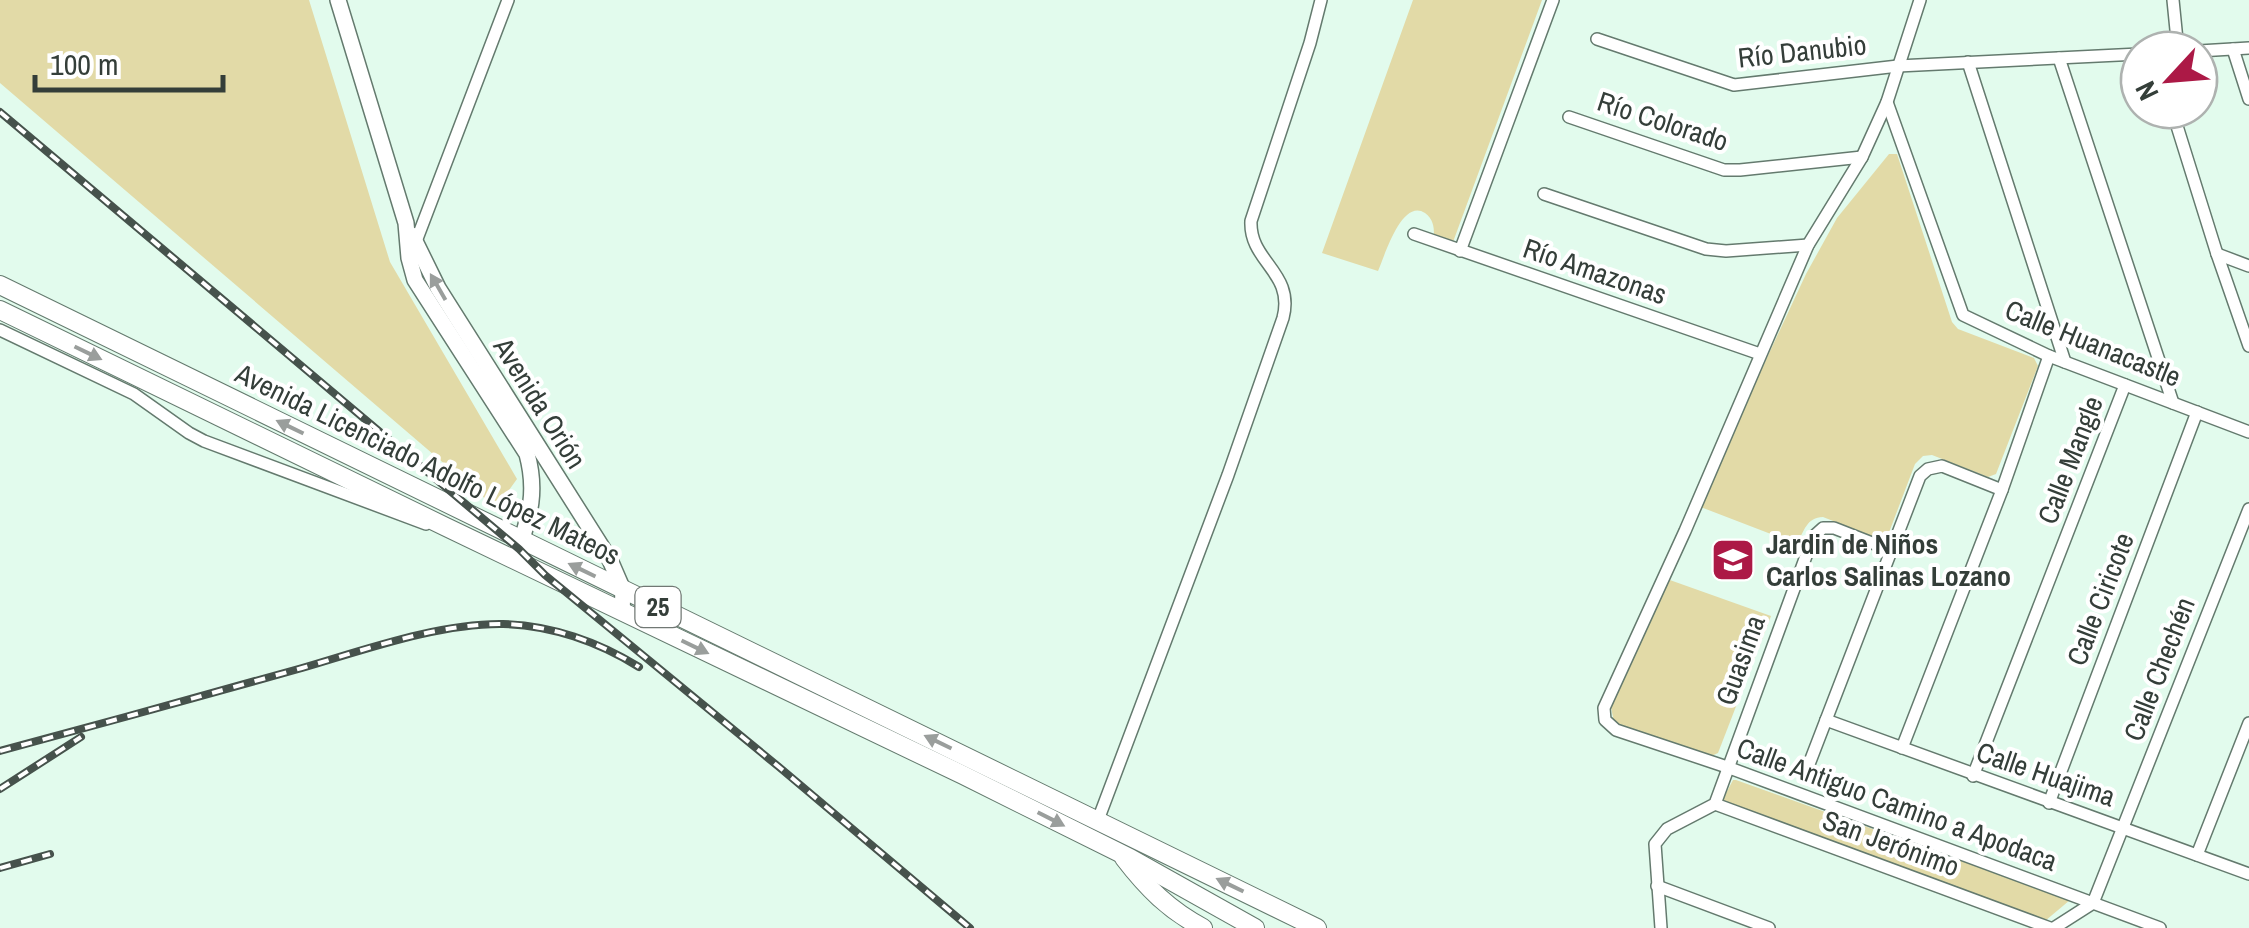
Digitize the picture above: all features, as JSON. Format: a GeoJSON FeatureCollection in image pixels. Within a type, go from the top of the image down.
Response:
{"type":"FeatureCollection","features":[{"type":"Feature","properties":{"kind":"main road","name":"Avenida Licenciado Adolfo López Mateos"},"geometry":{"type":"LineString","coordinates":[[0,285],[1316,928]]}},
{"type":"Feature","properties":{"kind":"main road","name":"Avenida Licenciado Adolfo López Mateos"},"geometry":{"type":"LineString","coordinates":[[0,310],[963,774],[1120,853],[1251,926]]}},
{"type":"Feature","properties":{"kind":"main road"},"geometry":{"type":"LineString","coordinates":[[1120,853],[1156,897],[1203,928]]}},
{"type":"Feature","properties":{"kind":"street","name":"Avenida Orión"},"geometry":{"type":"LineString","coordinates":[[338,0],[406,222],[413,250],[412,270],[420,289],[610,560],[623,590],[622,612]]}},
{"type":"Feature","properties":{"kind":"street"},"geometry":{"type":"LineString","coordinates":[[413,250],[508,0]]}},
{"type":"Feature","properties":{"kind":"street"},"geometry":{"type":"LineString","coordinates":[[1098,820],[1283,318],[1284,288],[1252,236],[1251,220],[1321,0]]}},
{"type":"Feature","properties":{"kind":"street"},"geometry":{"type":"LineString","coordinates":[[1460,251],[1552,0]]}},
{"type":"Feature","properties":{"kind":"street"},"geometry":{"type":"LineString","coordinates":[[1760,354],[1808,245],[1862,157],[1886,102],[1920,0]]}},
{"type":"Feature","properties":{"kind":"street"},"geometry":{"type":"LineString","coordinates":[[2173,0],[2176,30]]}},
{"type":"Feature","properties":{"kind":"street","name":"Río Danubio"},"geometry":{"type":"LineString","coordinates":[[1597,39],[1734,86],[1898,66],[2119,55]]}},
{"type":"Feature","properties":{"kind":"street"},"geometry":{"type":"LineString","coordinates":[[2219,50],[2249,48]]}},
{"type":"Feature","properties":{"kind":"street"},"geometry":{"type":"LineString","coordinates":[[2233,49],[2249,99]]}},
{"type":"Feature","properties":{"kind":"street"},"geometry":{"type":"LineString","coordinates":[[2059,58],[2173,403]]}},
{"type":"Feature","properties":{"kind":"street","name":"Calle Mangle"},"geometry":{"type":"LineString","coordinates":[[1968,62],[2065,362]]}},
{"type":"Feature","properties":{"kind":"street","name":"Calle Huanacastle"},"geometry":{"type":"LineString","coordinates":[[1886,102],[1960,312],[2049,356],[2249,432]]}},
{"type":"Feature","properties":{"kind":"street","name":"Río Colorado"},"geometry":{"type":"LineString","coordinates":[[1569,118],[1724,170],[1862,157]]}},
{"type":"Feature","properties":{"kind":"street"},"geometry":{"type":"LineString","coordinates":[[2178,130],[2249,346]]}},
{"type":"Feature","properties":{"kind":"street"},"geometry":{"type":"LineString","coordinates":[[1544,194],[1706,249],[1808,245]]}},
{"type":"Feature","properties":{"kind":"street","name":"Río Amazonas"},"geometry":{"type":"LineString","coordinates":[[1414,234],[1760,354]]}},
{"type":"Feature","properties":{"kind":"street"},"geometry":{"type":"LineString","coordinates":[[2217,254],[2249,266]]}},
{"type":"Feature","properties":{"kind":"street"},"geometry":{"type":"LineString","coordinates":[[0,330],[134,394],[189,433],[271,467],[408,519],[446,527],[472,516]]}},
{"type":"Feature","properties":{"kind":"street","name":"Calle Antiguo Camino a Apodaca"},"geometry":{"type":"LineString","coordinates":[[1760,354],[1692,516],[1604,708],[1606,722],[1616,730],[2160,928]]}},
{"type":"Feature","properties":{"kind":"street"},"geometry":{"type":"LineString","coordinates":[[1902,748],[2002,490],[2049,356]]}},
{"type":"Feature","properties":{"kind":"street","name":"Calle Mangle"},"geometry":{"type":"LineString","coordinates":[[1974,776],[2126,385]]}},
{"type":"Feature","properties":{"kind":"street","name":"Calle Ciricote"},"geometry":{"type":"LineString","coordinates":[[2050,802],[2197,412]]}},
{"type":"Feature","properties":{"kind":"street","name":"Avenida Orión"},"geometry":{"type":"LineString","coordinates":[[514,560],[533,496],[534,452]]}},
{"type":"Feature","properties":{"kind":"street"},"geometry":{"type":"LineString","coordinates":[[1806,772],[1917,482],[1928,468],[1936,466],[2002,490]]}},
{"type":"Feature","properties":{"kind":"street","name":"Calle Chechén"},"geometry":{"type":"LineString","coordinates":[[2093,903],[2249,509]]}},
{"type":"Feature","properties":{"kind":"street","name":"Guasima"},"geometry":{"type":"LineString","coordinates":[[1727,768],[1816,533],[1834,528],[1890,550]]}},
{"type":"Feature","properties":{"kind":"street","name":"Calle Huajima"},"geometry":{"type":"LineString","coordinates":[[1826,720],[2249,874]]}},
{"type":"Feature","properties":{"kind":"street"},"geometry":{"type":"LineString","coordinates":[[2197,855],[2249,723]]}},
{"type":"Feature","properties":{"kind":"street"},"geometry":{"type":"LineString","coordinates":[[1661,928],[1656,840],[1666,828],[1715,804],[1727,768]]}},
{"type":"Feature","properties":{"kind":"street","name":"San Jerónimo"},"geometry":{"type":"LineString","coordinates":[[1715,804],[2052,928]]}},
{"type":"Feature","properties":{"kind":"street"},"geometry":{"type":"LineString","coordinates":[[1658,886],[1760,927]]}},
{"type":"Feature","properties":{"kind":"street"},"geometry":{"type":"LineString","coordinates":[[2052,928],[2093,903]]}},
{"type":"Feature","properties":{"kind":"shaded area"},"geometry":{"type":"Polygon","coordinates":[[[0,0],[309,0],[390,262],[517,479],[496,508],[0,83],[0,0]]]}},
{"type":"Feature","properties":{"kind":"shaded area"},"geometry":{"type":"Polygon","coordinates":[[[1413,0],[1542,0],[1453,242],[1434,235],[1425,213],[1409,213],[1395,230],[1378,271],[1322,253],[1413,0]]]}},
{"type":"Feature","properties":{"kind":"shaded area"},"geometry":{"type":"Polygon","coordinates":[[[1889,154],[1897,154],[1952,322],[1958,329],[2034,358],[2038,366],[1996,474],[1988,477],[1932,455],[1923,456],[1915,464],[1888,535],[1879,539],[1823,517],[1810,522],[1797,544],[1698,506],[1806,274],[1837,218],[1889,154]]]}},
{"type":"Feature","properties":{"kind":"shaded area"},"geometry":{"type":"Polygon","coordinates":[[[1667,579],[1771,616],[1718,753],[1709,757],[1614,722],[1611,707],[1667,579]]]}},
{"type":"Feature","properties":{"kind":"shaded area"},"geometry":{"type":"Polygon","coordinates":[[[1733,780],[2070,900],[2045,921],[1724,804],[1733,780]]]}},
{"type":"Feature","properties":{"kind":"railway"},"geometry":{"type":"LineString","coordinates":[[0,112],[545,575],[970,928]]}},
{"type":"Feature","properties":{"kind":"railway"},"geometry":{"type":"LineString","coordinates":[[0,751],[453,628],[503,624],[557,631],[608,650],[639,667]]}},
{"type":"Feature","properties":{"kind":"railway"},"geometry":{"type":"LineString","coordinates":[[0,789],[81,737]]}},
{"type":"Feature","properties":{"kind":"railway"},"geometry":{"type":"LineString","coordinates":[[0,868],[50,854]]}},
{"type":"Feature","properties":{"kind":"place","name":"Jardin de Niños Carlos Salinas Lozano"},"geometry":{"type":"Point","coordinates":[1733,560]}}]}
